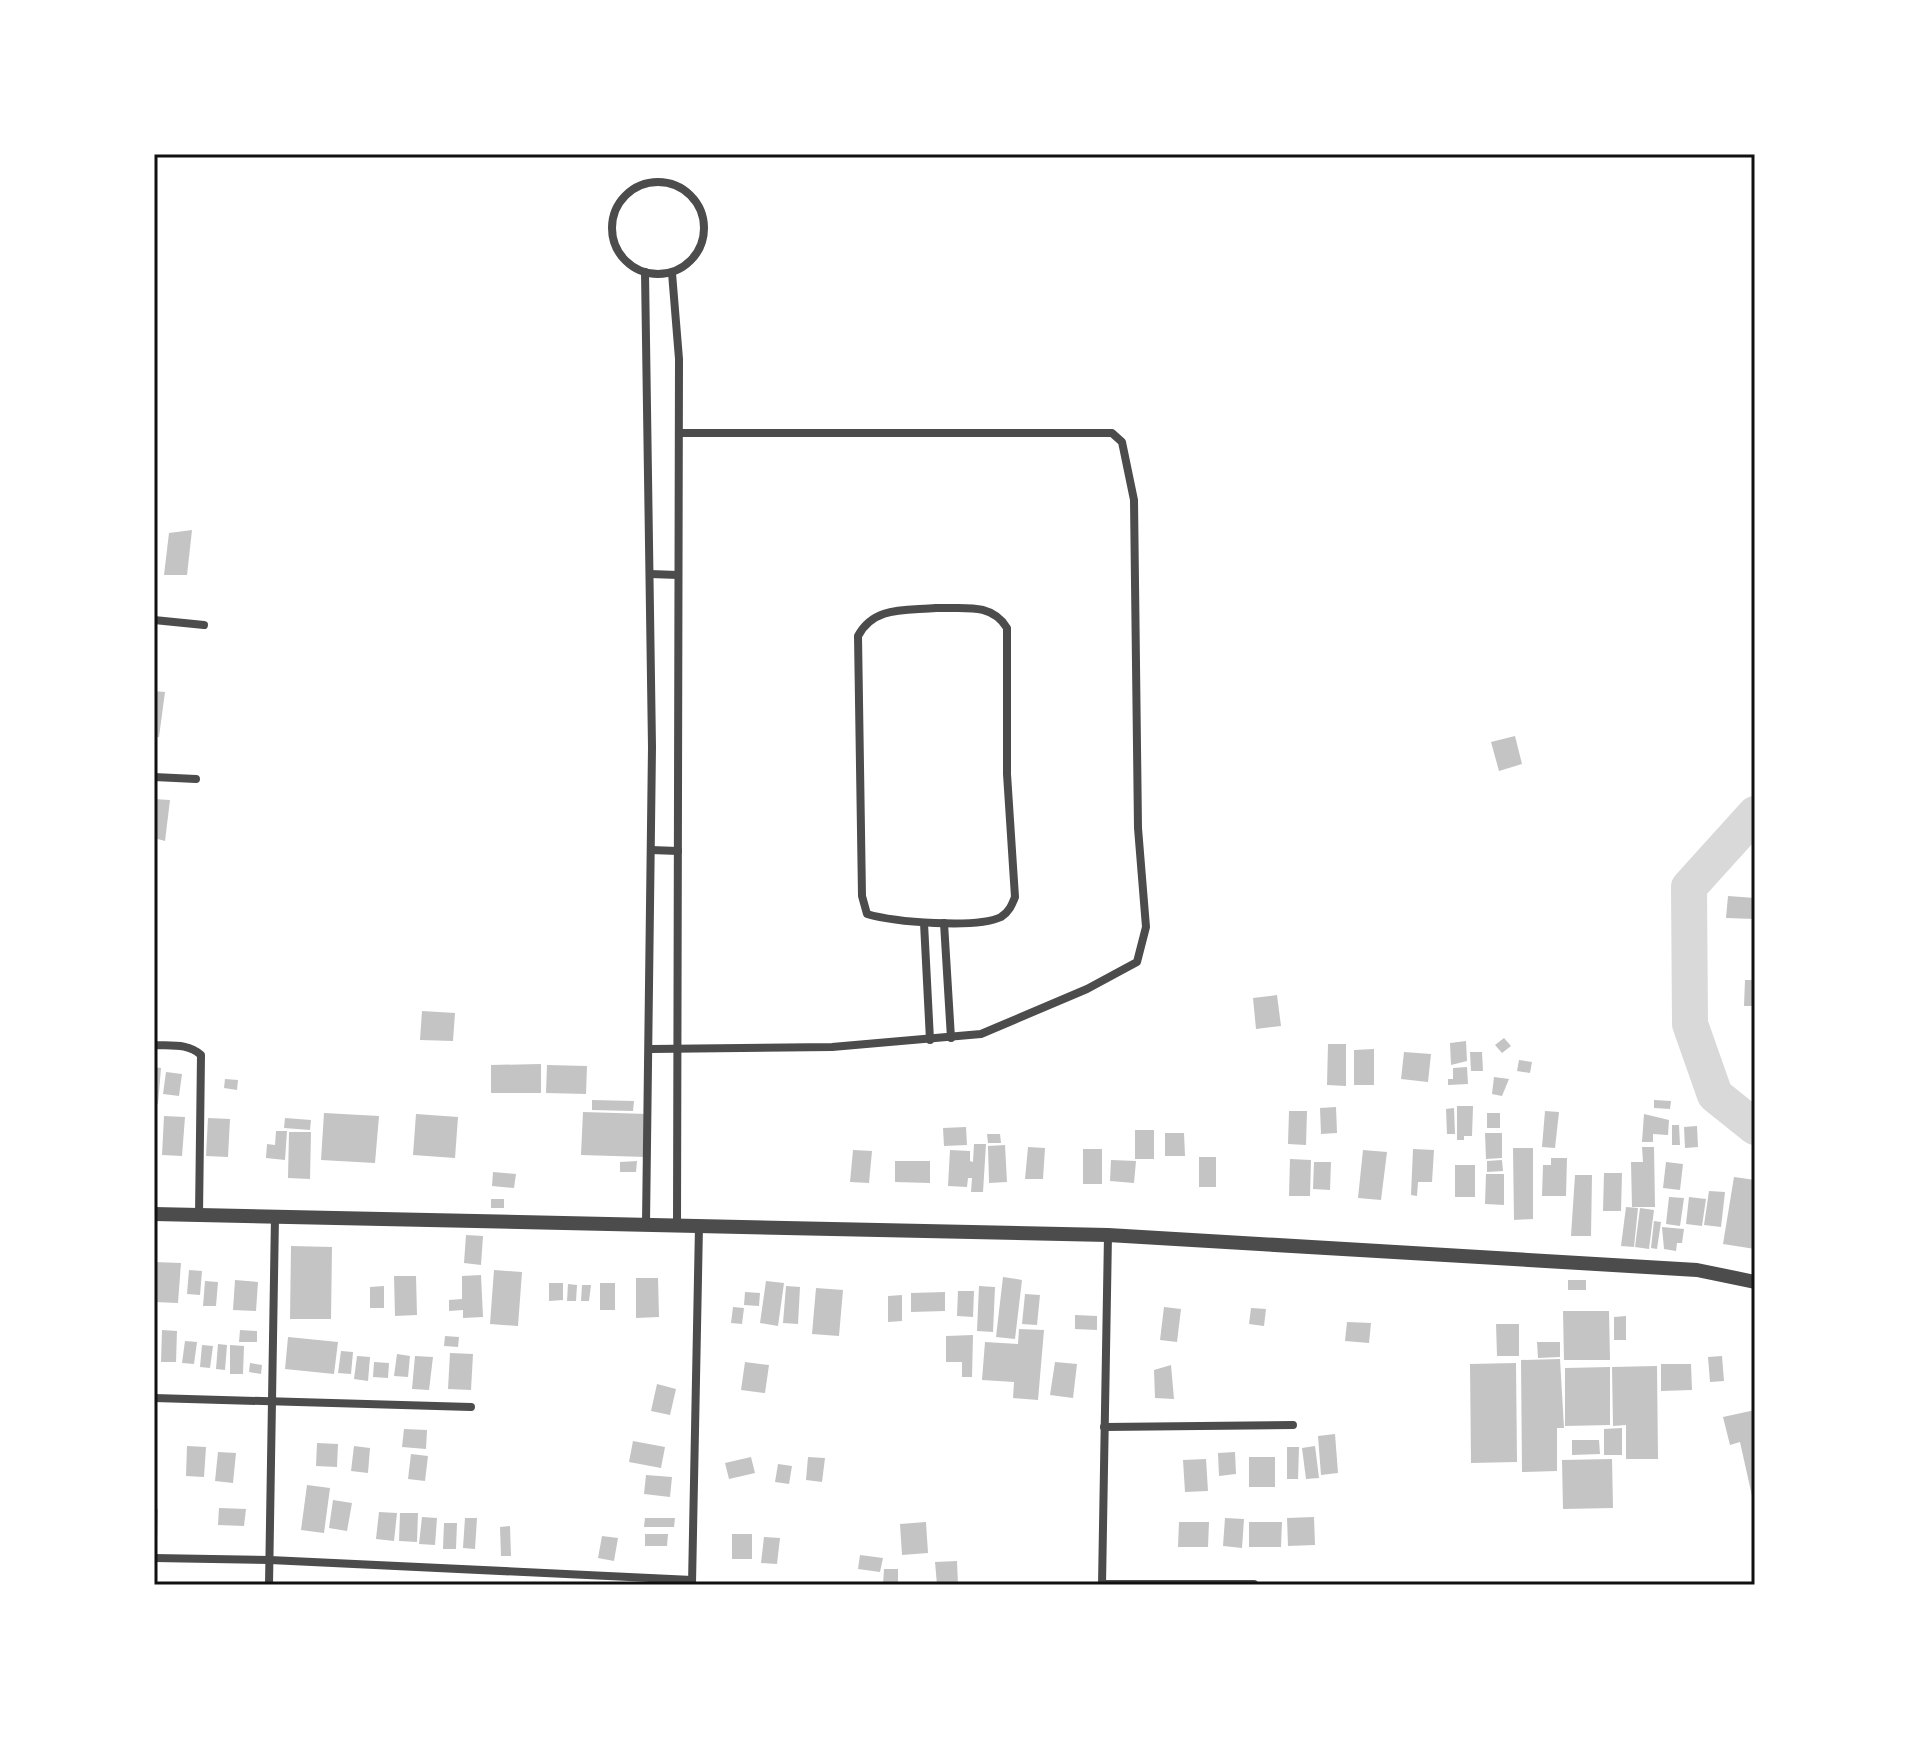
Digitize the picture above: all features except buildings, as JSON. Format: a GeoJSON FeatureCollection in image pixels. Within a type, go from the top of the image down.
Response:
{"type":"FeatureCollection","features":[{"type":"Feature","properties":{"kind":"street"},"geometry":{"type":"LineString","coordinates":[[654,181],[671,182],[686,189],[697,201],[704,216],[700,248],[690,261],[672,273],[645,272],[631,265],[620,254],[612,224],[624,195],[638,185],[654,181]]}},
{"type":"Feature","properties":{"kind":"street"},"geometry":{"type":"LineString","coordinates":[[645,272],[651,850],[651,1049],[646,1224]]}},
{"type":"Feature","properties":{"kind":"street"},"geometry":{"type":"LineString","coordinates":[[672,273],[679,359],[677,1224]]}},
{"type":"Feature","properties":{"kind":"street"},"geometry":{"type":"LineString","coordinates":[[651,1049],[677,1051],[930,1040],[981,1034],[1087,989],[1137,962],[1146,927],[1138,828],[1134,500],[1122,442],[1112,433],[679,433]]}},
{"type":"Feature","properties":{"kind":"street"},"geometry":{"type":"LineString","coordinates":[[650,574],[678,575]]}},
{"type":"Feature","properties":{"kind":"street"},"geometry":{"type":"LineString","coordinates":[[988,609],[1000,616],[1007,628],[1007,774],[1015,897],[1010,909],[999,918],[944,923],[867,914],[862,896],[858,636],[865,623],[877,613],[988,609]]}},
{"type":"Feature","properties":{"kind":"street"},"geometry":{"type":"LineString","coordinates":[[154,620],[204,625]]}},
{"type":"Feature","properties":{"kind":"street"},"geometry":{"type":"LineString","coordinates":[[154,777],[196,779]]}},
{"type":"Feature","properties":{"kind":"street"},"geometry":{"type":"LineString","coordinates":[[651,850],[678,851]]}},
{"type":"Feature","properties":{"kind":"street"},"geometry":{"type":"LineString","coordinates":[[924,923],[930,1040]]}},
{"type":"Feature","properties":{"kind":"street"},"geometry":{"type":"LineString","coordinates":[[944,923],[951,1038]]}},
{"type":"Feature","properties":{"kind":"street"},"geometry":{"type":"LineString","coordinates":[[154,1045],[183,1046],[201,1055],[199,1215]]}},
{"type":"Feature","properties":{"kind":"street"},"geometry":{"type":"LineString","coordinates":[[154,1214],[1108,1235],[1697,1270],[1755,1282]]}},
{"type":"Feature","properties":{"kind":"street"},"geometry":{"type":"LineString","coordinates":[[269,1585],[275,1216]]}},
{"type":"Feature","properties":{"kind":"street"},"geometry":{"type":"LineString","coordinates":[[154,1558],[270,1560],[692,1582],[699,1225]]}},
{"type":"Feature","properties":{"kind":"street"},"geometry":{"type":"LineString","coordinates":[[1108,1235],[1102,1584],[1254,1584]]}},
{"type":"Feature","properties":{"kind":"street"},"geometry":{"type":"LineString","coordinates":[[154,1398],[272,1404],[471,1407]]}},
{"type":"Feature","properties":{"kind":"street"},"geometry":{"type":"LineString","coordinates":[[1104,1427],[1293,1425]]}},
{"type":"Feature","properties":{"kind":"waterway"},"geometry":{"type":"LineString","coordinates":[[1755,814],[1689,887],[1690,1024],[1715,1095],[1755,1127]]}}]}
